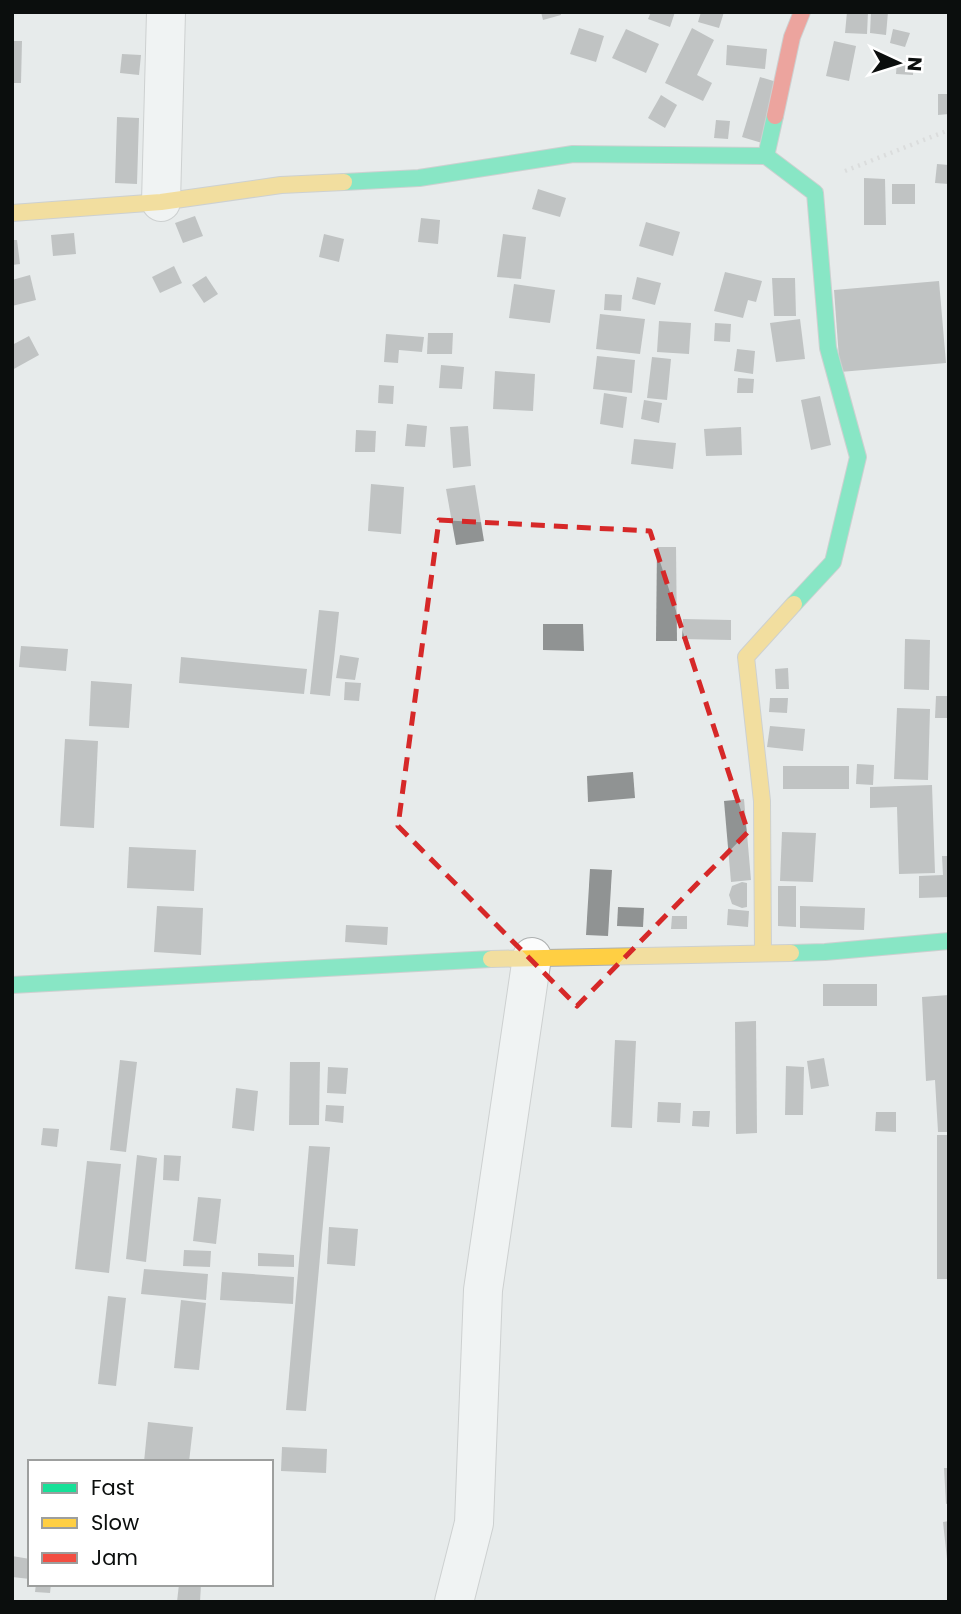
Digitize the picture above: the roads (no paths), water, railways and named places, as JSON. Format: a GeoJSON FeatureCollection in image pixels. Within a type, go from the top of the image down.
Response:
{"type":"FeatureCollection","features":[{"type":"Feature","properties":{"kind":"street"},"geometry":{"type":"LineString","coordinates":[[161,202],[166,12]]}},
{"type":"Feature","properties":{"kind":"street"},"geometry":{"type":"LineString","coordinates":[[766,156],[792,37],[802,12]]}},
{"type":"Feature","properties":{"kind":"street"},"geometry":{"type":"LineString","coordinates":[[12,213],[161,202],[281,185],[419,178],[573,154],[766,156],[815,193],[828,348],[858,457],[833,562],[746,657],[762,801],[763,953]]}},
{"type":"Feature","properties":{"kind":"street"},"geometry":{"type":"LineString","coordinates":[[12,985],[532,957],[825,952],[949,941]]}},
{"type":"Feature","properties":{"kind":"street"},"geometry":{"type":"LineString","coordinates":[[453,1602],[474,1523],[483,1290],[532,957]]}}]}
